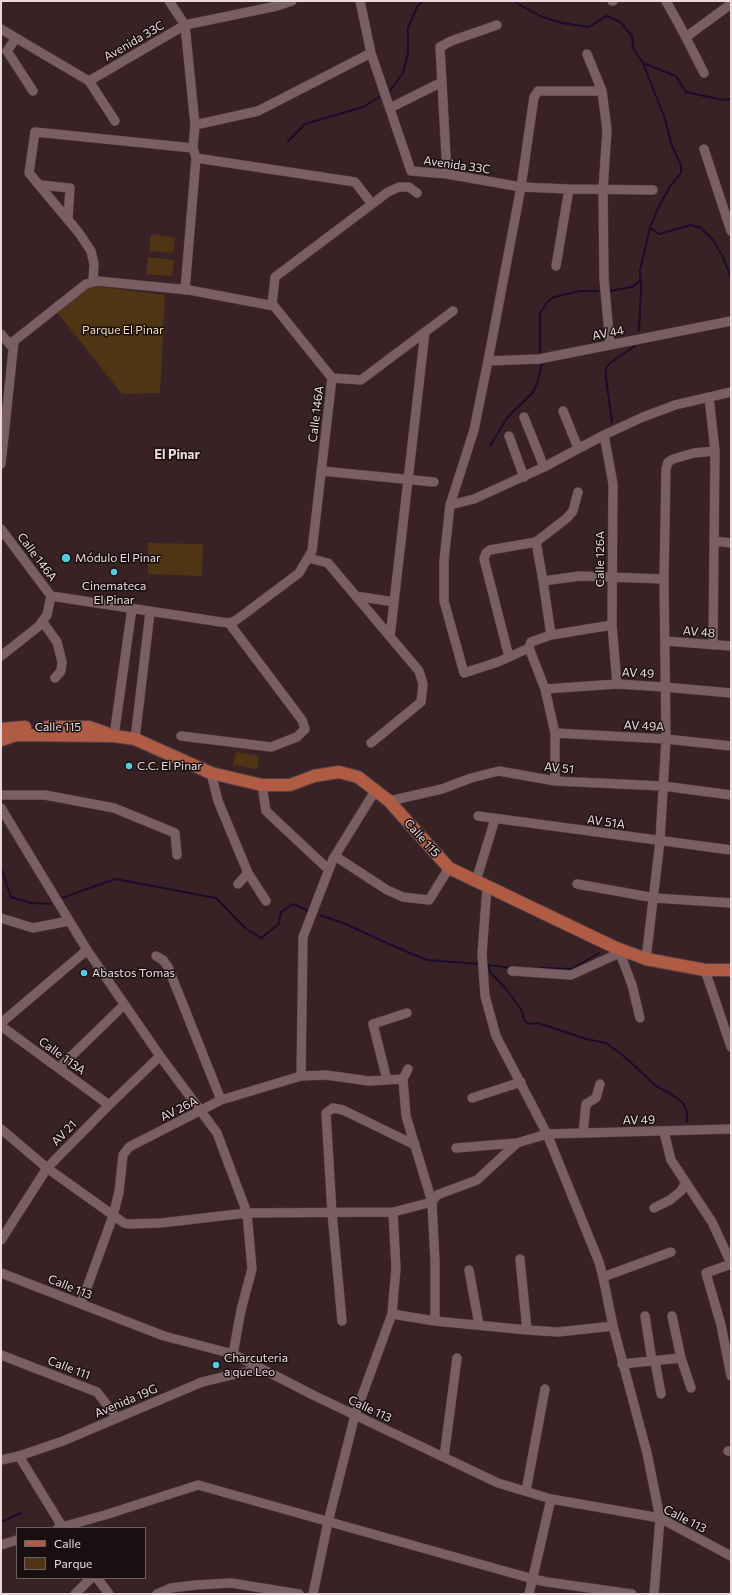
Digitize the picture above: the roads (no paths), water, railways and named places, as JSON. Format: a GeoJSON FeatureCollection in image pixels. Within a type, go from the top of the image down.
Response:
{"type":"FeatureCollection","features":[{"type":"Feature","properties":{"kind":"main road","name":"Calle 115"},"geometry":{"type":"LineString","coordinates":[[1,729],[17,727],[89,727],[114,736],[135,740],[211,773],[262,786],[290,786],[314,776],[339,772],[358,777],[389,801],[449,868],[622,952],[646,959],[705,970],[731,970]]}},
{"type":"Feature","properties":{"kind":"main road","name":"Calle 115"},"geometry":{"type":"LineString","coordinates":[[1,740],[16,735],[114,736]]}},
{"type":"Feature","properties":{"kind":"street"},"geometry":{"type":"LineString","coordinates":[[169,1],[186,25],[195,125],[194,148],[196,158],[184,290]]}},
{"type":"Feature","properties":{"kind":"street","name":"Avenida 33C"},"geometry":{"type":"LineString","coordinates":[[89,81],[186,25],[277,6],[292,1]]}},
{"type":"Feature","properties":{"kind":"street","name":"Avenida 33C"},"geometry":{"type":"LineString","coordinates":[[360,1],[371,53],[411,171],[447,174],[522,187],[653,190]]}},
{"type":"Feature","properties":{"kind":"street"},"geometry":{"type":"LineString","coordinates":[[666,1],[704,73]]}},
{"type":"Feature","properties":{"kind":"street"},"geometry":{"type":"LineString","coordinates":[[686,37],[731,4]]}},
{"type":"Feature","properties":{"kind":"street"},"geometry":{"type":"LineString","coordinates":[[447,174],[440,47],[451,41],[496,25]]}},
{"type":"Feature","properties":{"kind":"street"},"geometry":{"type":"LineString","coordinates":[[1,29],[89,81],[115,121]]}},
{"type":"Feature","properties":{"kind":"street"},"geometry":{"type":"LineString","coordinates":[[16,38],[7,51],[33,91]]}},
{"type":"Feature","properties":{"kind":"street"},"geometry":{"type":"LineString","coordinates":[[195,125],[258,111],[371,53]]}},
{"type":"Feature","properties":{"kind":"street"},"geometry":{"type":"LineString","coordinates":[[587,54],[602,91],[607,130],[603,190],[604,279],[610,344]]}},
{"type":"Feature","properties":{"kind":"street"},"geometry":{"type":"LineString","coordinates":[[390,108],[442,82]]}},
{"type":"Feature","properties":{"kind":"street"},"geometry":{"type":"LineString","coordinates":[[529,648],[509,657],[464,673],[444,601],[444,560],[450,505],[474,430],[522,187],[534,97],[538,91],[602,91]]}},
{"type":"Feature","properties":{"kind":"street"},"geometry":{"type":"LineString","coordinates":[[93,282],[94,264],[91,251],[68,219],[29,173],[35,132],[194,148]]}},
{"type":"Feature","properties":{"kind":"street"},"geometry":{"type":"LineString","coordinates":[[704,148],[731,232]]}},
{"type":"Feature","properties":{"kind":"street"},"geometry":{"type":"LineString","coordinates":[[196,158],[355,182],[372,204]]}},
{"type":"Feature","properties":{"kind":"street"},"geometry":{"type":"LineString","coordinates":[[40,185],[70,188],[68,219]]}},
{"type":"Feature","properties":{"kind":"street"},"geometry":{"type":"LineString","coordinates":[[1,464],[3,427],[14,341],[86,284],[98,281],[184,290],[272,305],[275,277],[388,192],[399,187],[409,187],[417,193]]}},
{"type":"Feature","properties":{"kind":"street"},"geometry":{"type":"LineString","coordinates":[[556,266],[569,189]]}},
{"type":"Feature","properties":{"kind":"street","name":"Calle 146A"},"geometry":{"type":"LineString","coordinates":[[1,529],[50,596],[150,612],[230,623],[235,621],[299,573],[312,551],[332,378],[272,305]]}},
{"type":"Feature","properties":{"kind":"street"},"geometry":{"type":"LineString","coordinates":[[332,378],[361,380],[453,310]]}},
{"type":"Feature","properties":{"kind":"street","name":"AV 44"},"geometry":{"type":"LineString","coordinates":[[488,361],[540,359],[610,344],[713,326],[731,321]]}},
{"type":"Feature","properties":{"kind":"street"},"geometry":{"type":"LineString","coordinates":[[390,637],[425,332]]}},
{"type":"Feature","properties":{"kind":"street"},"geometry":{"type":"LineString","coordinates":[[1,334],[13,348]]}},
{"type":"Feature","properties":{"kind":"street"},"geometry":{"type":"LineString","coordinates":[[450,505],[474,499],[524,477],[578,448],[643,417],[675,405],[708,396],[731,392]]}},
{"type":"Feature","properties":{"kind":"street"},"geometry":{"type":"LineString","coordinates":[[708,396],[715,451],[712,645]]}},
{"type":"Feature","properties":{"kind":"street"},"geometry":{"type":"LineString","coordinates":[[563,411],[578,448]]}},
{"type":"Feature","properties":{"kind":"street"},"geometry":{"type":"LineString","coordinates":[[524,417],[544,467]]}},
{"type":"Feature","properties":{"kind":"street","name":"Calle 126A"},"geometry":{"type":"LineString","coordinates":[[604,435],[613,484],[612,625],[617,684]]}},
{"type":"Feature","properties":{"kind":"street"},"geometry":{"type":"LineString","coordinates":[[509,436],[524,477]]}},
{"type":"Feature","properties":{"kind":"street"},"geometry":{"type":"LineString","coordinates":[[646,959],[655,898],[666,739],[664,687],[664,580],[666,469],[668,462],[689,455],[715,451]]}},
{"type":"Feature","properties":{"kind":"street"},"geometry":{"type":"LineString","coordinates":[[322,471],[434,482]]}},
{"type":"Feature","properties":{"kind":"street"},"geometry":{"type":"LineString","coordinates":[[509,657],[484,559],[486,553],[490,550],[536,542],[567,518],[573,511],[578,492]]}},
{"type":"Feature","properties":{"kind":"street"},"geometry":{"type":"LineString","coordinates":[[714,541],[731,543]]}},
{"type":"Feature","properties":{"kind":"street"},"geometry":{"type":"LineString","coordinates":[[536,542],[551,635]]}},
{"type":"Feature","properties":{"kind":"street"},"geometry":{"type":"LineString","coordinates":[[308,558],[328,563],[418,671],[423,684],[420,702],[371,743]]}},
{"type":"Feature","properties":{"kind":"street"},"geometry":{"type":"LineString","coordinates":[[543,581],[580,576],[612,579],[664,580]]}},
{"type":"Feature","properties":{"kind":"street"},"geometry":{"type":"LineString","coordinates":[[1,656],[38,626],[47,615],[50,596]]}},
{"type":"Feature","properties":{"kind":"street"},"geometry":{"type":"LineString","coordinates":[[356,596],[394,602]]}},
{"type":"Feature","properties":{"kind":"street"},"geometry":{"type":"LineString","coordinates":[[114,736],[132,608]]}},
{"type":"Feature","properties":{"kind":"street"},"geometry":{"type":"LineString","coordinates":[[135,740],[150,612]]}},
{"type":"Feature","properties":{"kind":"street"},"geometry":{"type":"LineString","coordinates":[[42,621],[57,642],[62,662],[61,671],[55,678]]}},
{"type":"Feature","properties":{"kind":"street"},"geometry":{"type":"LineString","coordinates":[[181,736],[271,747],[297,737],[305,729],[302,720],[230,623]]}},
{"type":"Feature","properties":{"kind":"street"},"geometry":{"type":"LineString","coordinates":[[555,781],[555,733],[545,689],[529,648],[531,642],[551,635],[612,625]]}},
{"type":"Feature","properties":{"kind":"street","name":"AV 48"},"geometry":{"type":"LineString","coordinates":[[665,641],[731,646]]}},
{"type":"Feature","properties":{"kind":"street","name":"AV 49"},"geometry":{"type":"LineString","coordinates":[[545,689],[617,684],[731,693]]}},
{"type":"Feature","properties":{"kind":"street","name":"AV 49A"},"geometry":{"type":"LineString","coordinates":[[555,733],[666,739],[731,746]]}},
{"type":"Feature","properties":{"kind":"street","name":"AV 51"},"geometry":{"type":"LineString","coordinates":[[389,801],[442,789],[471,778],[499,771],[555,781],[663,786],[731,795]]}},
{"type":"Feature","properties":{"kind":"street"},"geometry":{"type":"LineString","coordinates":[[211,773],[218,802],[248,873],[266,901]]}},
{"type":"Feature","properties":{"kind":"street"},"geometry":{"type":"LineString","coordinates":[[262,786],[266,811],[329,870]]}},
{"type":"Feature","properties":{"kind":"street"},"geometry":{"type":"LineString","coordinates":[[301,1076],[302,942],[335,856],[375,791]]}},
{"type":"Feature","properties":{"kind":"street"},"geometry":{"type":"LineString","coordinates":[[1,795],[45,795],[114,808],[175,833],[176,855]]}},
{"type":"Feature","properties":{"kind":"street"},"geometry":{"type":"LineString","coordinates":[[1,808],[87,950],[124,1005],[216,1133],[247,1213],[252,1269],[241,1310],[233,1354]]}},
{"type":"Feature","properties":{"kind":"street","name":"AV 51A"},"geometry":{"type":"LineString","coordinates":[[478,816],[660,842],[731,850]]}},
{"type":"Feature","properties":{"kind":"street"},"geometry":{"type":"LineString","coordinates":[[476,881],[495,819]]}},
{"type":"Feature","properties":{"kind":"street"},"geometry":{"type":"LineString","coordinates":[[335,856],[387,890],[403,897],[429,900],[449,868]]}},
{"type":"Feature","properties":{"kind":"street"},"geometry":{"type":"LineString","coordinates":[[238,884],[248,873]]}},
{"type":"Feature","properties":{"kind":"street"},"geometry":{"type":"LineString","coordinates":[[578,884],[655,898],[731,903]]}},
{"type":"Feature","properties":{"kind":"street"},"geometry":{"type":"LineString","coordinates":[[488,887],[482,954],[485,996],[496,1036],[547,1134],[599,1262],[622,1364],[647,1453],[660,1518],[654,1594]]}},
{"type":"Feature","properties":{"kind":"street"},"geometry":{"type":"LineString","coordinates":[[1,918],[33,928],[69,921]]}},
{"type":"Feature","properties":{"kind":"street"},"geometry":{"type":"LineString","coordinates":[[1,1022],[87,950]]}},
{"type":"Feature","properties":{"kind":"street"},"geometry":{"type":"LineString","coordinates":[[512,971],[571,975],[622,952],[640,1018]]}},
{"type":"Feature","properties":{"kind":"street"},"geometry":{"type":"LineString","coordinates":[[156,956],[163,960],[168,967],[221,1100]]}},
{"type":"Feature","properties":{"kind":"street"},"geometry":{"type":"LineString","coordinates":[[705,970],[731,1047]]}},
{"type":"Feature","properties":{"kind":"street"},"geometry":{"type":"LineString","coordinates":[[59,1068],[124,1005]]}},
{"type":"Feature","properties":{"kind":"street"},"geometry":{"type":"LineString","coordinates":[[387,1080],[373,1024],[406,1013]]}},
{"type":"Feature","properties":{"kind":"street","name":"Calle 113A"},"geometry":{"type":"LineString","coordinates":[[1,1026],[109,1105]]}},
{"type":"Feature","properties":{"kind":"street","name":"AV 21"},"geometry":{"type":"LineString","coordinates":[[1,1240],[47,1168],[160,1056]]}},
{"type":"Feature","properties":{"kind":"street"},"geometry":{"type":"LineString","coordinates":[[408,1069],[403,1080],[406,1116],[432,1202],[436,1262],[435,1321]]}},
{"type":"Feature","properties":{"kind":"street","name":"AV 26A"},"geometry":{"type":"LineString","coordinates":[[81,1304],[114,1216],[119,1192],[123,1155],[130,1147],[221,1100],[301,1076],[318,1075],[357,1081],[403,1080]]}},
{"type":"Feature","properties":{"kind":"street"},"geometry":{"type":"LineString","coordinates":[[472,1098],[521,1082]]}},
{"type":"Feature","properties":{"kind":"street"},"geometry":{"type":"LineString","coordinates":[[582,1133],[586,1104],[596,1098],[600,1084]]}},
{"type":"Feature","properties":{"kind":"street"},"geometry":{"type":"LineString","coordinates":[[342,1321],[332,1213],[326,1113],[328,1110],[333,1108],[343,1110],[415,1145]]}},
{"type":"Feature","properties":{"kind":"street"},"geometry":{"type":"LineString","coordinates":[[1,1129],[47,1168],[124,1223],[128,1224],[161,1223],[247,1213],[393,1212],[432,1202],[437,1195],[477,1180],[517,1143]]}},
{"type":"Feature","properties":{"kind":"street","name":"AV 49"},"geometry":{"type":"LineString","coordinates":[[517,1143],[547,1134],[731,1129]]}},
{"type":"Feature","properties":{"kind":"street"},"geometry":{"type":"LineString","coordinates":[[664,1132],[671,1160],[712,1222],[731,1264],[706,1273],[729,1349],[731,1376]]}},
{"type":"Feature","properties":{"kind":"street"},"geometry":{"type":"LineString","coordinates":[[456,1148],[517,1143]]}},
{"type":"Feature","properties":{"kind":"street"},"geometry":{"type":"LineString","coordinates":[[654,1208],[670,1200],[681,1190],[686,1182]]}},
{"type":"Feature","properties":{"kind":"street"},"geometry":{"type":"LineString","coordinates":[[313,1594],[328,1522],[355,1415],[392,1314],[396,1268],[393,1212]]}},
{"type":"Feature","properties":{"kind":"street"},"geometry":{"type":"LineString","coordinates":[[603,1277],[672,1252]]}},
{"type":"Feature","properties":{"kind":"street"},"geometry":{"type":"LineString","coordinates":[[520,1259],[527,1330]]}},
{"type":"Feature","properties":{"kind":"street"},"geometry":{"type":"LineString","coordinates":[[470,1270],[479,1325]]}},
{"type":"Feature","properties":{"kind":"street","name":"Calle 113"},"geometry":{"type":"LineString","coordinates":[[1,1273],[164,1336],[233,1354],[355,1415],[498,1483],[551,1499],[660,1518],[731,1556]]}},
{"type":"Feature","properties":{"kind":"street"},"geometry":{"type":"LineString","coordinates":[[392,1314],[435,1321],[558,1332],[613,1326]]}},
{"type":"Feature","properties":{"kind":"street"},"geometry":{"type":"LineString","coordinates":[[645,1316],[661,1394]]}},
{"type":"Feature","properties":{"kind":"street"},"geometry":{"type":"LineString","coordinates":[[672,1316],[681,1358],[691,1388]]}},
{"type":"Feature","properties":{"kind":"street","name":"Calle 111"},"geometry":{"type":"LineString","coordinates":[[1,1355],[97,1392],[117,1418]]}},
{"type":"Feature","properties":{"kind":"street"},"geometry":{"type":"LineString","coordinates":[[444,1457],[457,1358]]}},
{"type":"Feature","properties":{"kind":"street"},"geometry":{"type":"LineString","coordinates":[[622,1364],[681,1358]]}},
{"type":"Feature","properties":{"kind":"street","name":"Avenida 19G"},"geometry":{"type":"LineString","coordinates":[[1,1460],[20,1456],[63,1441],[202,1382],[240,1372],[262,1369]]}},
{"type":"Feature","properties":{"kind":"street"},"geometry":{"type":"LineString","coordinates":[[526,1492],[545,1389]]}},
{"type":"Feature","properties":{"kind":"street"},"geometry":{"type":"LineString","coordinates":[[20,1456],[60,1527]]}},
{"type":"Feature","properties":{"kind":"street"},"geometry":{"type":"LineString","coordinates":[[64,1527],[198,1485],[533,1579],[632,1594]]}},
{"type":"Feature","properties":{"kind":"street"},"geometry":{"type":"LineString","coordinates":[[529,1594],[551,1499]]}},
{"type":"Feature","properties":{"kind":"street"},"geometry":{"type":"LineString","coordinates":[[1,1545],[16,1540]]}},
{"type":"Feature","properties":{"kind":"street"},"geometry":{"type":"LineString","coordinates":[[74,1594],[91,1579]]}},
{"type":"Feature","properties":{"kind":"street"},"geometry":{"type":"LineString","coordinates":[[98,1579],[109,1594]]}},
{"type":"Feature","properties":{"kind":"street"},"geometry":{"type":"LineString","coordinates":[[157,1594],[171,1588],[231,1583],[299,1594]]}},
{"type":"Feature","properties":{"kind":"waterway"},"geometry":{"type":"LineString","coordinates":[[390,91],[403,73],[408,53],[408,28],[417,7],[423,1]]}},
{"type":"Feature","properties":{"kind":"waterway"},"geometry":{"type":"LineString","coordinates":[[513,1],[540,16],[562,23],[589,27],[606,16],[619,21],[632,36],[633,48],[643,63],[665,119],[672,146],[681,165],[681,173],[671,185],[658,208],[650,228],[640,270],[641,289],[639,331]]}},
{"type":"Feature","properties":{"kind":"waterway"},"geometry":{"type":"LineString","coordinates":[[643,63],[676,76],[686,92],[723,100],[731,99]]}},
{"type":"Feature","properties":{"kind":"waterway"},"geometry":{"type":"LineString","coordinates":[[288,141],[305,124],[363,107],[379,97]]}},
{"type":"Feature","properties":{"kind":"waterway"},"geometry":{"type":"LineString","coordinates":[[650,228],[659,234],[691,225],[701,228],[713,240],[723,257],[731,278]]}},
{"type":"Feature","properties":{"kind":"waterway"},"geometry":{"type":"LineString","coordinates":[[609,291],[632,287],[641,280]]}},
{"type":"Feature","properties":{"kind":"waterway"},"geometry":{"type":"LineString","coordinates":[[540,353],[540,313],[548,301],[554,297],[580,291],[598,291]]}},
{"type":"Feature","properties":{"kind":"waterway"},"geometry":{"type":"LineString","coordinates":[[612,422],[606,368],[610,363],[635,346]]}},
{"type":"Feature","properties":{"kind":"waterway"},"geometry":{"type":"LineString","coordinates":[[490,446],[507,418],[533,392],[537,384],[542,363]]}},
{"type":"Feature","properties":{"kind":"waterway"},"geometry":{"type":"LineString","coordinates":[[1,868],[11,897],[31,903],[50,904]]}},
{"type":"Feature","properties":{"kind":"waterway"},"geometry":{"type":"LineString","coordinates":[[62,898],[115,879],[216,898],[245,928],[261,938],[279,924],[281,912],[293,904],[309,911]]}},
{"type":"Feature","properties":{"kind":"waterway"},"geometry":{"type":"LineString","coordinates":[[320,915],[348,925],[427,960],[479,964]]}},
{"type":"Feature","properties":{"kind":"waterway"},"geometry":{"type":"LineString","coordinates":[[540,968],[572,969],[599,953]]}},
{"type":"Feature","properties":{"kind":"waterway"},"geometry":{"type":"LineString","coordinates":[[512,968],[488,965],[490,972],[507,990],[522,1011],[524,1020],[529,1024],[538,1023],[586,1039],[606,1043],[625,1057],[656,1086],[671,1094],[683,1103],[687,1112],[687,1122]]}},
{"type":"Feature","properties":{"kind":"waterway"},"geometry":{"type":"LineString","coordinates":[[1,1522],[21,1513]]}},
{"type":"Feature","properties":{"kind":"place","name":"Módulo El Pinar"},"geometry":{"type":"Point","coordinates":[66,558]}},
{"type":"Feature","properties":{"kind":"place","name":"Cinemateca El Pinar"},"geometry":{"type":"Point","coordinates":[114,572]}},
{"type":"Feature","properties":{"kind":"place","name":"C.C. El Pinar"},"geometry":{"type":"Point","coordinates":[129,766]}},
{"type":"Feature","properties":{"kind":"place","name":"Abastos Tomas"},"geometry":{"type":"Point","coordinates":[84,973]}},
{"type":"Feature","properties":{"kind":"place","name":"Charcuteria a que Leo"},"geometry":{"type":"Point","coordinates":[216,1365]}},
{"type":"Feature","properties":{"kind":"district","name":"El Pinar"},"geometry":{"type":"Point","coordinates":[177,455]}},
{"type":"Feature","properties":{"kind":"park label","name":"Parque El Pinar"},"geometry":{"type":"Point","coordinates":[123,330]}}]}
